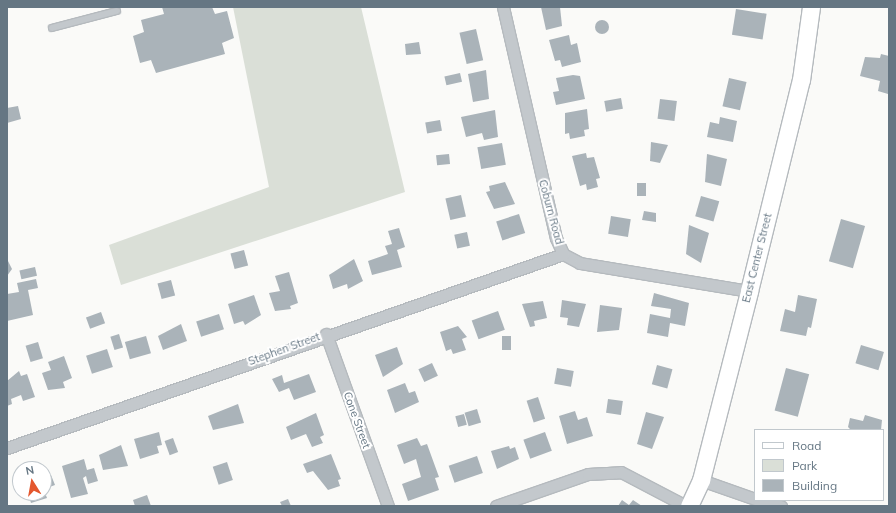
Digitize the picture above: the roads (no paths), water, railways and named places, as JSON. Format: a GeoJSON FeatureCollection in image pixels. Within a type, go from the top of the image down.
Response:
{"type":"FeatureCollection","features":[{"type":"Feature","properties":{"kind":"main road","name":"East Center Street"},"geometry":{"type":"LineString","coordinates":[[688,506],[701,480],[749,291],[801,80],[811,7]]}},
{"type":"Feature","properties":{"kind":"street","name":"Coburn Road"},"geometry":{"type":"LineString","coordinates":[[504,7],[556,238],[563,254],[580,263],[749,291]]}},
{"type":"Feature","properties":{"kind":"street","name":"Stephen Street"},"geometry":{"type":"LineString","coordinates":[[7,448],[326,334],[563,254]]}},
{"type":"Feature","properties":{"kind":"street","name":"Cone Street"},"geometry":{"type":"LineString","coordinates":[[326,334],[388,506]]}},
{"type":"Feature","properties":{"kind":"street"},"geometry":{"type":"LineString","coordinates":[[496,506],[588,474],[621,472],[688,506]]}},
{"type":"Feature","properties":{"kind":"street"},"geometry":{"type":"LineString","coordinates":[[701,480],[754,499]]}},
{"type":"Feature","properties":{"kind":"street"},"geometry":{"type":"LineString","coordinates":[[760,501],[781,506]]}},
{"type":"Feature","properties":{"kind":"lane"},"geometry":{"type":"LineString","coordinates":[[52,28],[117,11]]}}]}
